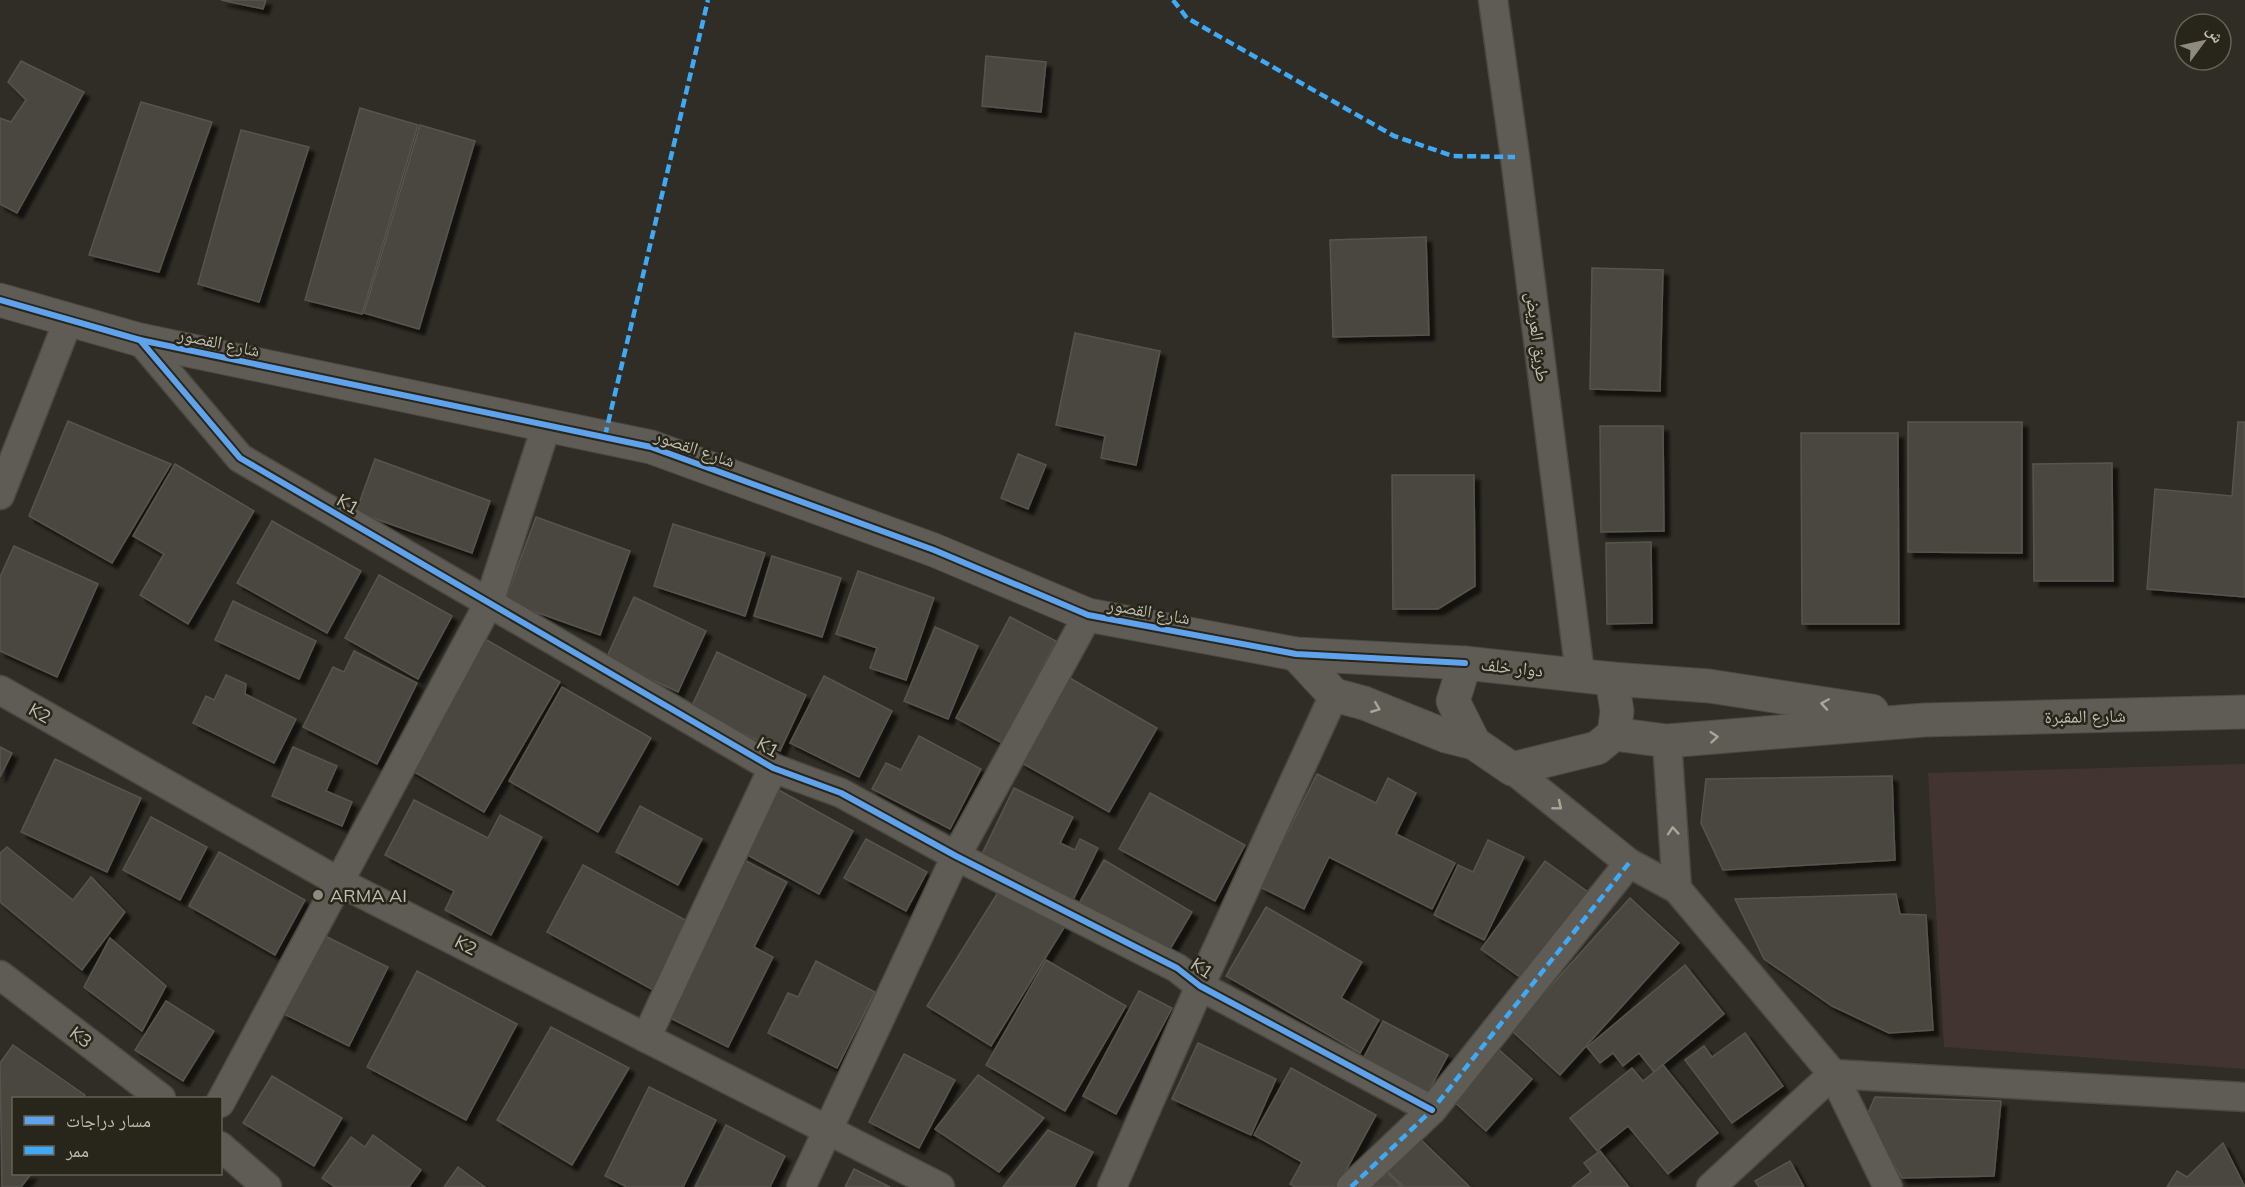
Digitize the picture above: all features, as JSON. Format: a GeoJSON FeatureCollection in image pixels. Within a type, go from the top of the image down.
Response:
{"type":"FeatureCollection","features":[{"type":"Feature","properties":{"kind":"street","name":"طريق العريض"},"geometry":{"type":"LineString","coordinates":[[1493,0],[1580,674]]}},
{"type":"Feature","properties":{"kind":"street","name":"شارع القصور"},"geometry":{"type":"LineString","coordinates":[[0,300],[140,340],[546,427],[651,447],[934,550],[1088,615],[1296,654],[1464,663]]}},
{"type":"Feature","properties":{"kind":"street"},"geometry":{"type":"LineString","coordinates":[[0,495],[68,321]]}},
{"type":"Feature","properties":{"kind":"street","name":"K1"},"geometry":{"type":"LineString","coordinates":[[140,340],[240,458],[773,768],[841,793],[956,856],[1177,968],[1200,986],[1432,1110]]}},
{"type":"Feature","properties":{"kind":"street"},"geometry":{"type":"LineString","coordinates":[[222,1099],[489,603],[546,427]]}},
{"type":"Feature","properties":{"kind":"street"},"geometry":{"type":"LineString","coordinates":[[801,1187],[830,1130],[956,856],[1088,615]]}},
{"type":"Feature","properties":{"kind":"street"},"geometry":{"type":"LineString","coordinates":[[1296,654],[1334,695],[1364,703],[1446,736],[1474,743]]}},
{"type":"Feature","properties":{"kind":"street","name":"دوار خلف"},"geometry":{"type":"LineString","coordinates":[[1512,769],[1474,743],[1453,701],[1464,663],[1612,679],[1709,686],[1924,720]]}},
{"type":"Feature","properties":{"kind":"street"},"geometry":{"type":"LineString","coordinates":[[1512,769],[1597,748],[1614,734],[1617,711],[1612,679]]}},
{"type":"Feature","properties":{"kind":"street","name":"K2"},"geometry":{"type":"LineString","coordinates":[[0,690],[339,882],[940,1187]]}},
{"type":"Feature","properties":{"kind":"street"},"geometry":{"type":"LineString","coordinates":[[1112,1187],[1200,986],[1334,695]]}},
{"type":"Feature","properties":{"kind":"street","name":"شارع المقبرة"},"geometry":{"type":"LineString","coordinates":[[1924,720],[2245,712]]}},
{"type":"Feature","properties":{"kind":"street"},"geometry":{"type":"LineString","coordinates":[[1614,734],[1667,741],[1924,720]]}},
{"type":"Feature","properties":{"kind":"street"},"geometry":{"type":"LineString","coordinates":[[1667,741],[1677,889]]}},
{"type":"Feature","properties":{"kind":"street"},"geometry":{"type":"LineString","coordinates":[[646,1038],[773,768]]}},
{"type":"Feature","properties":{"kind":"street"},"geometry":{"type":"LineString","coordinates":[[1512,769],[1629,863],[1677,889],[1833,1074],[1888,1187]]}},
{"type":"Feature","properties":{"kind":"street"},"geometry":{"type":"LineString","coordinates":[[1351,1187],[1432,1110],[1629,863]]}},
{"type":"Feature","properties":{"kind":"street","name":"K3"},"geometry":{"type":"LineString","coordinates":[[0,975],[160,1097]]}},
{"type":"Feature","properties":{"kind":"street"},"geometry":{"type":"LineString","coordinates":[[1711,1187],[1833,1074],[2245,1097]]}},
{"type":"Feature","properties":{"kind":"street"},"geometry":{"type":"LineString","coordinates":[[222,1148],[267,1187]]}},
{"type":"Feature","properties":{"kind":"shaded area"},"geometry":{"type":"Polygon","coordinates":[[[2245,764],[2245,1069],[1944,1047],[1928,773],[2245,764]]]}},
{"type":"Feature","properties":{"kind":"building"},"geometry":{"type":"Polygon","coordinates":[[[221,0],[266,0],[263,9],[221,0]]]}},
{"type":"Feature","properties":{"kind":"building"},"geometry":{"type":"Polygon","coordinates":[[[986,56],[1046,62],[1041,112],[982,106],[986,56]]]}},
{"type":"Feature","properties":{"kind":"building"},"geometry":{"type":"Polygon","coordinates":[[[21,61],[84,92],[17,213],[0,204],[0,118],[11,122],[26,100],[8,82],[21,61]]]}},
{"type":"Feature","properties":{"kind":"building"},"geometry":{"type":"Polygon","coordinates":[[[141,102],[212,122],[159,272],[89,255],[141,102]]]}},
{"type":"Feature","properties":{"kind":"building"},"geometry":{"type":"Polygon","coordinates":[[[360,108],[418,125],[362,314],[305,300],[360,108]]]}},
{"type":"Feature","properties":{"kind":"building"},"geometry":{"type":"Polygon","coordinates":[[[420,125],[475,141],[419,329],[364,313],[420,125]]]}},
{"type":"Feature","properties":{"kind":"building"},"geometry":{"type":"Polygon","coordinates":[[[241,130],[309,147],[259,302],[198,284],[241,130]]]}},
{"type":"Feature","properties":{"kind":"building"},"geometry":{"type":"Polygon","coordinates":[[[1426,237],[1429,335],[1333,337],[1330,240],[1426,237]]]}},
{"type":"Feature","properties":{"kind":"building"},"geometry":{"type":"Polygon","coordinates":[[[1592,268],[1663,270],[1660,391],[1590,389],[1592,268]]]}},
{"type":"Feature","properties":{"kind":"building"},"geometry":{"type":"Polygon","coordinates":[[[1075,333],[1160,351],[1136,465],[1101,458],[1105,436],[1056,425],[1075,333]]]}},
{"type":"Feature","properties":{"kind":"building"},"geometry":{"type":"Polygon","coordinates":[[[68,421],[171,464],[112,563],[29,516],[68,421]]]}},
{"type":"Feature","properties":{"kind":"building"},"geometry":{"type":"Polygon","coordinates":[[[1908,422],[2022,422],[2022,553],[1908,552],[1908,422]]]}},
{"type":"Feature","properties":{"kind":"building"},"geometry":{"type":"Polygon","coordinates":[[[2238,422],[2245,422],[2245,597],[2147,589],[2155,489],[2232,496],[2238,422]]]}},
{"type":"Feature","properties":{"kind":"building"},"geometry":{"type":"Polygon","coordinates":[[[1600,426],[1663,426],[1664,531],[1601,532],[1600,426]]]}},
{"type":"Feature","properties":{"kind":"building"},"geometry":{"type":"Polygon","coordinates":[[[1801,433],[1898,433],[1899,624],[1802,624],[1801,433]]]}},
{"type":"Feature","properties":{"kind":"building"},"geometry":{"type":"Polygon","coordinates":[[[1018,454],[1046,465],[1028,509],[1001,498],[1018,454]]]}},
{"type":"Feature","properties":{"kind":"building"},"geometry":{"type":"Polygon","coordinates":[[[375,459],[490,501],[472,553],[356,512],[375,459]]]}},
{"type":"Feature","properties":{"kind":"building"},"geometry":{"type":"Polygon","coordinates":[[[2112,463],[2113,581],[2034,581],[2033,464],[2112,463]]]}},
{"type":"Feature","properties":{"kind":"building"},"geometry":{"type":"Polygon","coordinates":[[[175,464],[254,511],[188,624],[140,595],[164,554],[133,536],[175,464]]]}},
{"type":"Feature","properties":{"kind":"building"},"geometry":{"type":"Polygon","coordinates":[[[1392,475],[1474,475],[1475,586],[1438,609],[1393,609],[1392,475]]]}},
{"type":"Feature","properties":{"kind":"building"},"geometry":{"type":"Polygon","coordinates":[[[536,517],[630,551],[600,635],[505,601],[536,517]]]}},
{"type":"Feature","properties":{"kind":"building"},"geometry":{"type":"Polygon","coordinates":[[[272,521],[361,571],[327,633],[237,583],[272,521]]]}},
{"type":"Feature","properties":{"kind":"building"},"geometry":{"type":"Polygon","coordinates":[[[673,524],[765,553],[745,616],[654,586],[673,524]]]}},
{"type":"Feature","properties":{"kind":"building"},"geometry":{"type":"Polygon","coordinates":[[[1651,542],[1652,623],[1607,624],[1606,543],[1651,542]]]}},
{"type":"Feature","properties":{"kind":"building"},"geometry":{"type":"Polygon","coordinates":[[[14,546],[98,584],[57,677],[0,651],[0,577],[14,546]]]}},
{"type":"Feature","properties":{"kind":"building"},"geometry":{"type":"Polygon","coordinates":[[[772,556],[841,578],[822,637],[754,616],[772,556]]]}},
{"type":"Feature","properties":{"kind":"building"},"geometry":{"type":"Polygon","coordinates":[[[858,571],[934,598],[906,680],[870,668],[877,648],[836,634],[858,571]]]}},
{"type":"Feature","properties":{"kind":"building"},"geometry":{"type":"Polygon","coordinates":[[[379,575],[452,616],[418,679],[345,638],[379,575]]]}},
{"type":"Feature","properties":{"kind":"building"},"geometry":{"type":"Polygon","coordinates":[[[634,597],[706,631],[678,692],[606,659],[634,597]]]}},
{"type":"Feature","properties":{"kind":"building"},"geometry":{"type":"Polygon","coordinates":[[[233,601],[316,641],[299,679],[215,640],[233,601]]]}},
{"type":"Feature","properties":{"kind":"building"},"geometry":{"type":"Polygon","coordinates":[[[1010,617],[1056,641],[1002,743],[956,718],[1010,617]]]}},
{"type":"Feature","properties":{"kind":"building"},"geometry":{"type":"Polygon","coordinates":[[[935,627],[978,646],[948,719],[904,701],[935,627]]]}},
{"type":"Feature","properties":{"kind":"building"},"geometry":{"type":"Polygon","coordinates":[[[485,639],[560,682],[484,812],[409,769],[485,639]]]}},
{"type":"Feature","properties":{"kind":"building"},"geometry":{"type":"Polygon","coordinates":[[[354,651],[417,683],[377,764],[303,727],[333,667],[344,672],[354,651]]]}},
{"type":"Feature","properties":{"kind":"building"},"geometry":{"type":"Polygon","coordinates":[[[717,652],[806,695],[780,751],[691,708],[717,652]]]}},
{"type":"Feature","properties":{"kind":"building"},"geometry":{"type":"Polygon","coordinates":[[[226,675],[246,684],[245,694],[296,719],[274,763],[193,723],[206,696],[214,700],[226,675]]]}},
{"type":"Feature","properties":{"kind":"building"},"geometry":{"type":"Polygon","coordinates":[[[824,676],[892,711],[859,777],[790,743],[824,676]]]}},
{"type":"Feature","properties":{"kind":"building"},"geometry":{"type":"Polygon","coordinates":[[[1068,677],[1157,728],[1109,812],[1020,762],[1068,677]]]}},
{"type":"Feature","properties":{"kind":"building"},"geometry":{"type":"Polygon","coordinates":[[[562,687],[651,738],[598,832],[509,781],[562,687]]]}},
{"type":"Feature","properties":{"kind":"building"},"geometry":{"type":"Polygon","coordinates":[[[919,736],[981,769],[950,829],[872,789],[886,763],[901,770],[919,736]]]}},
{"type":"Feature","properties":{"kind":"building"},"geometry":{"type":"Polygon","coordinates":[[[0,747],[12,753],[0,777],[0,747]]]}},
{"type":"Feature","properties":{"kind":"building"},"geometry":{"type":"Polygon","coordinates":[[[293,747],[337,766],[326,791],[352,802],[342,826],[272,796],[293,747]]]}},
{"type":"Feature","properties":{"kind":"building"},"geometry":{"type":"Polygon","coordinates":[[[55,759],[141,798],[107,872],[21,832],[55,759]]]}},
{"type":"Feature","properties":{"kind":"building"},"geometry":{"type":"Polygon","coordinates":[[[1317,774],[1376,803],[1388,778],[1416,793],[1396,834],[1455,863],[1432,909],[1329,857],[1304,909],[1260,887],[1317,774]]]}},
{"type":"Feature","properties":{"kind":"building"},"geometry":{"type":"Polygon","coordinates":[[[1892,776],[1895,860],[1723,870],[1701,823],[1706,779],[1892,776]]]}},
{"type":"Feature","properties":{"kind":"building"},"geometry":{"type":"Polygon","coordinates":[[[775,788],[853,831],[819,894],[740,851],[775,788]]]}},
{"type":"Feature","properties":{"kind":"building"},"geometry":{"type":"Polygon","coordinates":[[[1014,788],[1073,817],[1060,843],[1075,850],[1080,839],[1098,848],[1072,902],[981,856],[1014,788]]]}},
{"type":"Feature","properties":{"kind":"building"},"geometry":{"type":"Polygon","coordinates":[[[1150,793],[1245,845],[1215,901],[1119,849],[1150,793]]]}},
{"type":"Feature","properties":{"kind":"building"},"geometry":{"type":"Polygon","coordinates":[[[414,800],[488,838],[500,815],[542,837],[491,935],[445,910],[454,891],[385,855],[414,800]]]}},
{"type":"Feature","properties":{"kind":"building"},"geometry":{"type":"Polygon","coordinates":[[[640,806],[702,839],[678,885],[616,852],[640,806]]]}},
{"type":"Feature","properties":{"kind":"building"},"geometry":{"type":"Polygon","coordinates":[[[151,817],[207,847],[180,900],[123,870],[151,817]]]}},
{"type":"Feature","properties":{"kind":"building"},"geometry":{"type":"Polygon","coordinates":[[[866,839],[927,872],[906,911],[844,878],[866,839]]]}},
{"type":"Feature","properties":{"kind":"building"},"geometry":{"type":"Polygon","coordinates":[[[1488,840],[1524,857],[1484,940],[1434,915],[1458,865],[1473,872],[1488,840]]]}},
{"type":"Feature","properties":{"kind":"building"},"geometry":{"type":"Polygon","coordinates":[[[7,847],[73,900],[91,877],[125,912],[82,970],[0,902],[0,853],[7,847]]]}},
{"type":"Feature","properties":{"kind":"building"},"geometry":{"type":"Polygon","coordinates":[[[219,852],[305,900],[275,955],[189,906],[219,852]]]}},
{"type":"Feature","properties":{"kind":"building"},"geometry":{"type":"Polygon","coordinates":[[[744,860],[787,882],[754,947],[773,957],[728,1047],[666,1016],[744,860]]]}},
{"type":"Feature","properties":{"kind":"building"},"geometry":{"type":"Polygon","coordinates":[[[1104,860],[1192,912],[1166,956],[1078,905],[1104,860]]]}},
{"type":"Feature","properties":{"kind":"building"},"geometry":{"type":"Polygon","coordinates":[[[1545,861],[1588,892],[1524,980],[1481,949],[1545,861]]]}},
{"type":"Feature","properties":{"kind":"building"},"geometry":{"type":"Polygon","coordinates":[[[583,865],[691,923],[655,991],[547,932],[583,865]]]}},
{"type":"Feature","properties":{"kind":"building"},"geometry":{"type":"Polygon","coordinates":[[[1002,886],[1065,926],[991,1046],[927,1006],[1002,886]]]}},
{"type":"Feature","properties":{"kind":"building"},"geometry":{"type":"Polygon","coordinates":[[[1896,894],[1900,914],[1926,915],[1933,1030],[1889,1033],[1832,1006],[1764,959],[1735,899],[1896,894]]]}},
{"type":"Feature","properties":{"kind":"building"},"geometry":{"type":"Polygon","coordinates":[[[1630,898],[1679,943],[1560,1075],[1511,1030],[1630,898]]]}},
{"type":"Feature","properties":{"kind":"building"},"geometry":{"type":"Polygon","coordinates":[[[1266,907],[1362,962],[1341,998],[1379,1020],[1360,1053],[1226,976],[1266,907]]]}},
{"type":"Feature","properties":{"kind":"building"},"geometry":{"type":"Polygon","coordinates":[[[321,934],[388,967],[349,1046],[282,1013],[321,934]]]}},
{"type":"Feature","properties":{"kind":"building"},"geometry":{"type":"Polygon","coordinates":[[[110,938],[166,986],[142,1031],[84,987],[110,938]]]}},
{"type":"Feature","properties":{"kind":"building"},"geometry":{"type":"Polygon","coordinates":[[[1046,960],[1126,1006],[1065,1111],[986,1065],[1046,960]]]}},
{"type":"Feature","properties":{"kind":"building"},"geometry":{"type":"Polygon","coordinates":[[[816,961],[875,992],[837,1068],[768,1033],[788,993],[798,997],[816,961]]]}},
{"type":"Feature","properties":{"kind":"building"},"geometry":{"type":"Polygon","coordinates":[[[1685,965],[1724,1014],[1654,1072],[1639,1053],[1623,1066],[1613,1053],[1600,1063],[1587,1047],[1685,965]]]}},
{"type":"Feature","properties":{"kind":"building"},"geometry":{"type":"Polygon","coordinates":[[[417,971],[517,1024],[466,1120],[367,1067],[417,971]]]}},
{"type":"Feature","properties":{"kind":"building"},"geometry":{"type":"Polygon","coordinates":[[[1139,991],[1172,1008],[1116,1114],[1083,1096],[1139,991]]]}},
{"type":"Feature","properties":{"kind":"building"},"geometry":{"type":"Polygon","coordinates":[[[166,1001],[214,1031],[183,1081],[135,1050],[166,1001]]]}},
{"type":"Feature","properties":{"kind":"building"},"geometry":{"type":"Polygon","coordinates":[[[1383,1021],[1448,1055],[1428,1092],[1364,1057],[1383,1021]]]}},
{"type":"Feature","properties":{"kind":"building"},"geometry":{"type":"Polygon","coordinates":[[[551,1027],[629,1068],[572,1165],[497,1120],[551,1027]]]}},
{"type":"Feature","properties":{"kind":"building"},"geometry":{"type":"Polygon","coordinates":[[[1745,1033],[1783,1086],[1732,1123],[1685,1060],[1704,1046],[1712,1057],[1745,1033]]]}},
{"type":"Feature","properties":{"kind":"building"},"geometry":{"type":"Polygon","coordinates":[[[1198,1043],[1276,1079],[1251,1135],[1172,1099],[1198,1043]]]}},
{"type":"Feature","properties":{"kind":"building"},"geometry":{"type":"Polygon","coordinates":[[[13,1045],[85,1095],[83,1097],[12,1097],[12,1175],[30,1175],[21,1187],[2,1187],[0,1063],[13,1045]]]}},
{"type":"Feature","properties":{"kind":"building"},"geometry":{"type":"Polygon","coordinates":[[[1497,1048],[1532,1079],[1486,1131],[1451,1099],[1497,1048]]]}},
{"type":"Feature","properties":{"kind":"building"},"geometry":{"type":"Polygon","coordinates":[[[904,1054],[955,1080],[919,1148],[869,1122],[904,1054]]]}},
{"type":"Feature","properties":{"kind":"building"},"geometry":{"type":"Polygon","coordinates":[[[1663,1065],[1718,1133],[1668,1174],[1628,1126],[1597,1151],[1570,1118],[1632,1068],[1643,1081],[1663,1065]]]}},
{"type":"Feature","properties":{"kind":"building"},"geometry":{"type":"Polygon","coordinates":[[[1291,1068],[1376,1115],[1337,1187],[1295,1187],[1290,1184],[1302,1162],[1254,1135],[1291,1068]]]}},
{"type":"Feature","properties":{"kind":"building"},"geometry":{"type":"Polygon","coordinates":[[[978,1075],[1044,1118],[999,1172],[935,1129],[978,1075]]]}},
{"type":"Feature","properties":{"kind":"building"},"geometry":{"type":"Polygon","coordinates":[[[272,1076],[342,1118],[314,1166],[243,1123],[272,1076]]]}},
{"type":"Feature","properties":{"kind":"building"},"geometry":{"type":"Polygon","coordinates":[[[649,1087],[716,1120],[683,1187],[627,1187],[605,1176],[649,1087]]]}},
{"type":"Feature","properties":{"kind":"building"},"geometry":{"type":"Polygon","coordinates":[[[1875,1097],[2001,1101],[1994,1176],[1902,1178],[1866,1118],[1875,1097]]]}},
{"type":"Feature","properties":{"kind":"building"},"geometry":{"type":"Polygon","coordinates":[[[726,1125],[785,1156],[770,1187],[695,1187],[726,1125]]]}},
{"type":"Feature","properties":{"kind":"building"},"geometry":{"type":"Polygon","coordinates":[[[1048,1130],[1093,1152],[1074,1187],[1003,1187],[1048,1130]]]}},
{"type":"Feature","properties":{"kind":"building"},"geometry":{"type":"Polygon","coordinates":[[[1415,1134],[1470,1187],[1404,1187],[1383,1167],[1415,1134]]]}},
{"type":"Feature","properties":{"kind":"building"},"geometry":{"type":"Polygon","coordinates":[[[373,1135],[421,1170],[409,1187],[335,1187],[322,1178],[351,1137],[365,1147],[373,1135]]]}},
{"type":"Feature","properties":{"kind":"building"},"geometry":{"type":"Polygon","coordinates":[[[2223,1143],[2245,1187],[2167,1187],[2177,1171],[2187,1177],[2223,1143]]]}},
{"type":"Feature","properties":{"kind":"building"},"geometry":{"type":"Polygon","coordinates":[[[1600,1151],[1629,1187],[1572,1187],[1591,1172],[1584,1163],[1600,1151]]]}},
{"type":"Feature","properties":{"kind":"building"},"geometry":{"type":"Polygon","coordinates":[[[1790,1161],[1804,1187],[1759,1187],[1755,1181],[1790,1161]]]}},
{"type":"Feature","properties":{"kind":"building"},"geometry":{"type":"Polygon","coordinates":[[[458,1167],[485,1187],[444,1187],[458,1167]]]}},
{"type":"Feature","properties":{"kind":"building"},"geometry":{"type":"Polygon","coordinates":[[[1383,1168],[1402,1187],[1363,1187],[1383,1168]]]}},
{"type":"Feature","properties":{"kind":"building"},"geometry":{"type":"Polygon","coordinates":[[[854,1169],[890,1187],[845,1187],[854,1169]]]}},
{"type":"Feature","properties":{"kind":"marked path"},"geometry":{"type":"LineString","coordinates":[[605,436],[708,0]]}},
{"type":"Feature","properties":{"kind":"marked path"},"geometry":{"type":"LineString","coordinates":[[1173,0],[1187,18],[1394,136],[1453,156],[1515,157]]}},
{"type":"Feature","properties":{"kind":"marked path"},"geometry":{"type":"LineString","coordinates":[[1351,1187],[1432,1110],[1629,863]]}},
{"type":"Feature","properties":{"kind":"cycle path"},"geometry":{"type":"LineString","coordinates":[[0,300],[140,340],[651,447],[934,550],[1088,615],[1296,654],[1465,663]]}},
{"type":"Feature","properties":{"kind":"cycle path"},"geometry":{"type":"LineString","coordinates":[[140,340],[240,458],[773,768],[841,793],[956,856],[1177,968],[1200,986],[1432,1110]]}},
{"type":"Feature","properties":{"kind":"place","name":"ARMA AI"},"geometry":{"type":"Point","coordinates":[318,895]}}]}
